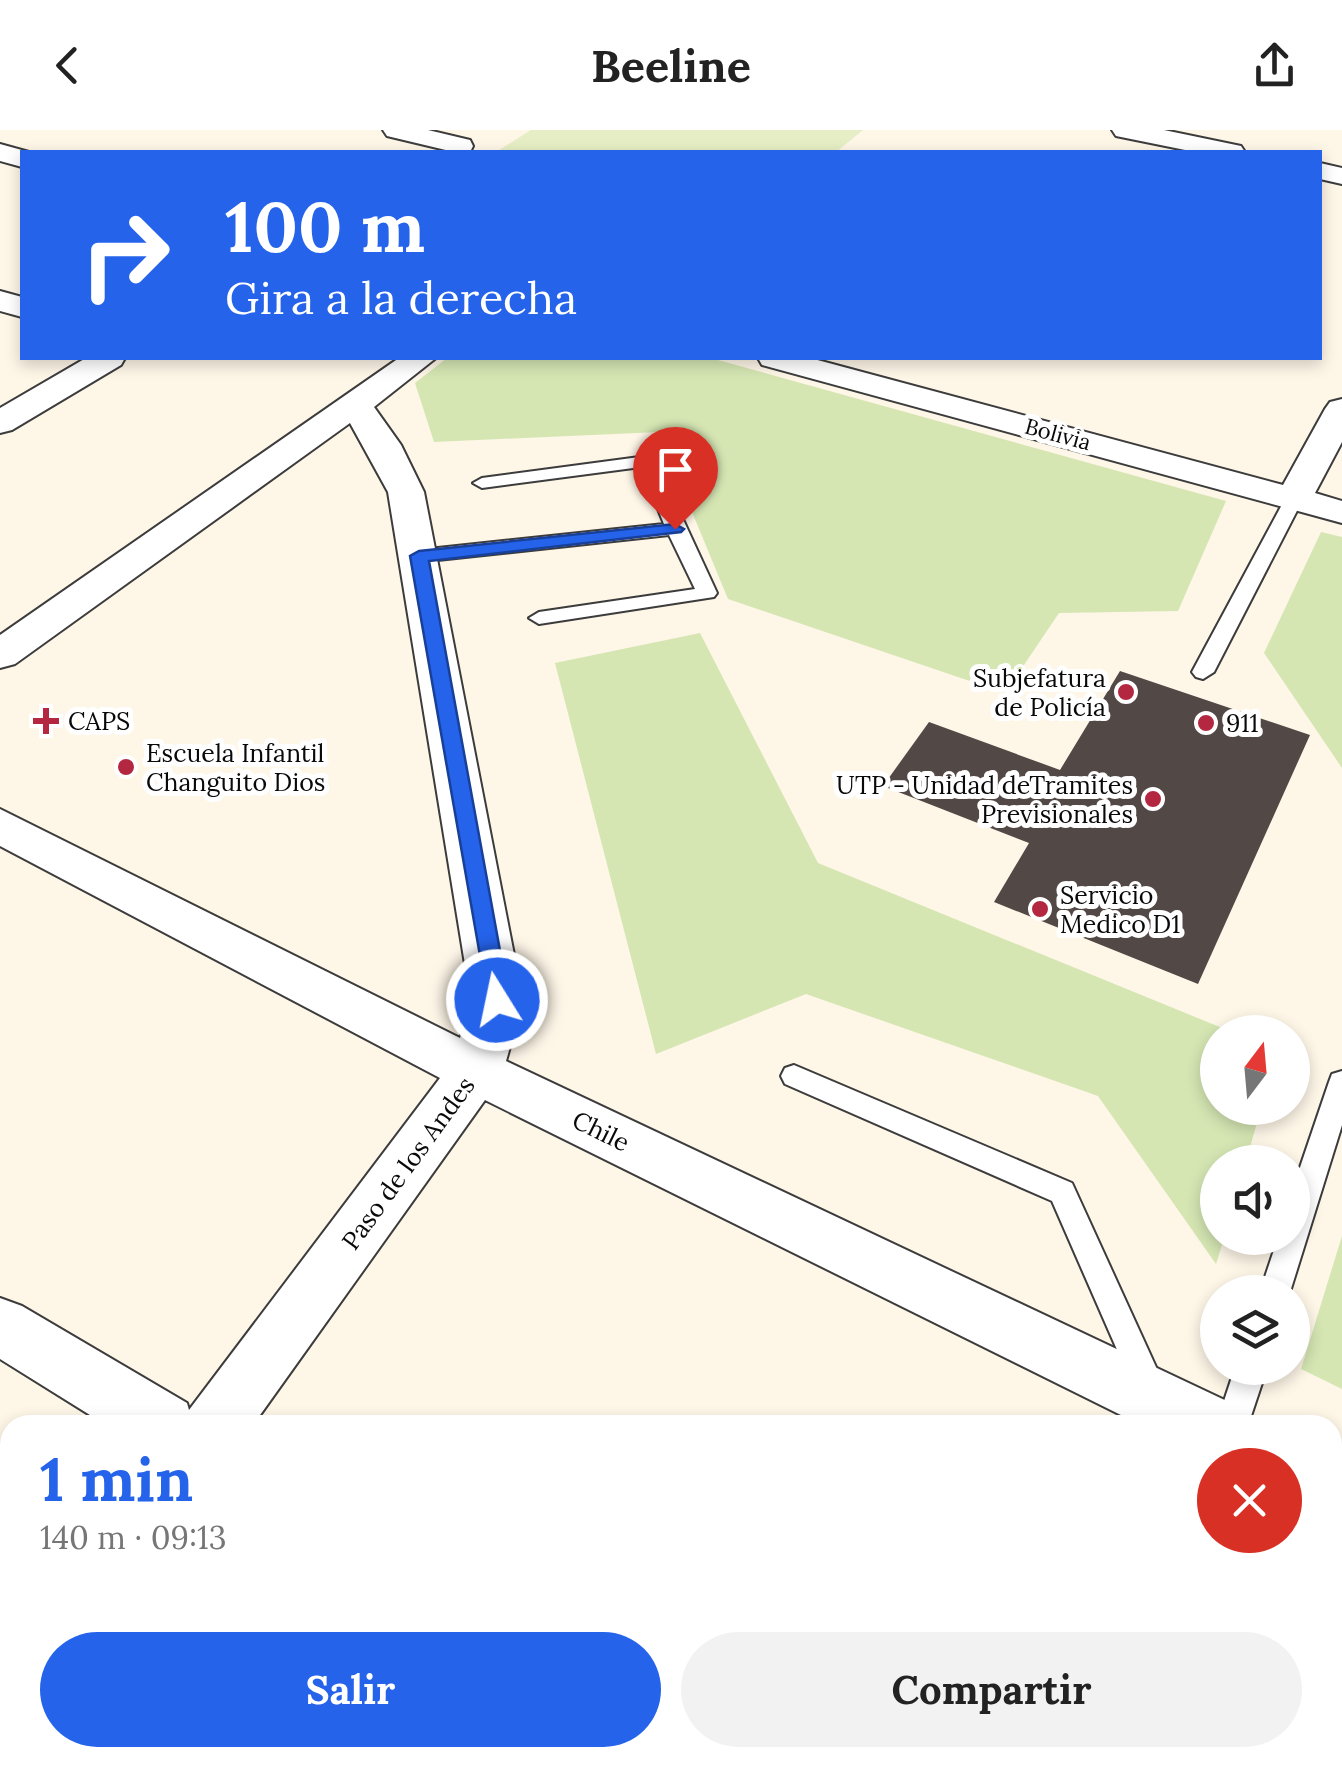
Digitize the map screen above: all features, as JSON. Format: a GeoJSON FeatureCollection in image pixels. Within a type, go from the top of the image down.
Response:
{"type":"FeatureCollection","features":[{"type":"Feature","properties":{"kind":"street"},"geometry":{"type":"LineString","coordinates":[[396,130],[455,149],[487,130]]}},
{"type":"Feature","properties":{"kind":"street"},"geometry":{"type":"LineString","coordinates":[[1130,131],[1221,150]]}},
{"type":"Feature","properties":{"kind":"street"},"geometry":{"type":"LineString","coordinates":[[0,423],[106,360]]}},
{"type":"Feature","properties":{"kind":"street"},"geometry":{"type":"LineString","coordinates":[[0,655],[417,360]]}},
{"type":"Feature","properties":{"kind":"street","name":"Bolivia"},"geometry":{"type":"LineString","coordinates":[[782,360],[1342,512]]}},
{"type":"Feature","properties":{"kind":"street"},"geometry":{"type":"LineString","coordinates":[[881,386],[907,360]]}},
{"type":"Feature","properties":{"kind":"street","name":"Paso de los Andes"},"geometry":{"type":"LineString","coordinates":[[222,1415],[476,1071],[497,1000],[406,492],[383,445],[355,406]]}},
{"type":"Feature","properties":{"kind":"street"},"geometry":{"type":"LineString","coordinates":[[1294,499],[1342,409]]}},
{"type":"Feature","properties":{"kind":"street","name":"Chile"},"geometry":{"type":"LineString","coordinates":[[0,826],[476,1071],[1188,1415]]}},
{"type":"Feature","properties":{"kind":"street"},"geometry":{"type":"LineString","coordinates":[[0,1326],[147,1415]]}},
{"type":"Feature","properties":{"kind":"lane"},"geometry":{"type":"LineString","coordinates":[[482,483],[647,461],[707,594],[538,618]]}},
{"type":"Feature","properties":{"kind":"lane"},"geometry":{"type":"LineString","coordinates":[[1203,672],[1294,499]]}},
{"type":"Feature","properties":{"kind":"lane"},"geometry":{"type":"LineString","coordinates":[[419,556],[675,529]]}},
{"type":"Feature","properties":{"kind":"lane"},"geometry":{"type":"LineString","coordinates":[[794,1076],[1062,1192],[1154,1398]]}},
{"type":"Feature","properties":{"kind":"lane"},"geometry":{"type":"LineString","coordinates":[[1310,1181],[1342,1082]]}},
{"type":"Feature","properties":{"kind":"lane"},"geometry":{"type":"LineString","coordinates":[[1235,1415],[1245,1385]]}},
{"type":"Feature","properties":{"kind":"green space"},"geometry":{"type":"Polygon","coordinates":[[[531,130],[863,130],[838,150],[499,150],[531,130]]]}},
{"type":"Feature","properties":{"kind":"green space"},"geometry":{"type":"Polygon","coordinates":[[[444,360],[718,360],[1226,501],[1178,611],[1059,613],[1005,693],[728,599],[659,432],[434,442],[415,383],[444,360]]]}},
{"type":"Feature","properties":{"kind":"green space"},"geometry":{"type":"Polygon","coordinates":[[[1321,532],[1342,537],[1342,768],[1264,653],[1321,532]]]}},
{"type":"Feature","properties":{"kind":"green space"},"geometry":{"type":"Polygon","coordinates":[[[700,633],[818,863],[1200,1019],[1200,1125],[1256,1125],[1251,1145],[1200,1145],[1200,1241],[1098,1096],[806,994],[656,1054],[555,663],[700,633]]]}},
{"type":"Feature","properties":{"kind":"green space"},"geometry":{"type":"Polygon","coordinates":[[[1342,1236],[1342,1389],[1310,1373],[1310,1340],[1342,1236]]]}},
{"type":"Feature","properties":{"kind":"building"},"geometry":{"type":"Polygon","coordinates":[[[1120,671],[1310,735],[1198,984],[994,902],[1029,843],[883,786],[929,722],[1060,770],[1120,671]]]}},
{"type":"Feature","properties":{"kind":"place","name":"Subjefatura de Policía"},"geometry":{"type":"Point","coordinates":[1126,692]}},
{"type":"Feature","properties":{"kind":"place","name":"CAPS"},"geometry":{"type":"Point","coordinates":[46,721]}},
{"type":"Feature","properties":{"kind":"place","name":"911"},"geometry":{"type":"Point","coordinates":[1206,723]}},
{"type":"Feature","properties":{"kind":"place","name":"Escuela Infantil Changuito Dios"},"geometry":{"type":"Point","coordinates":[126,767]}},
{"type":"Feature","properties":{"kind":"place","name":"UTP - Unidad deTramites Previsionales"},"geometry":{"type":"Point","coordinates":[1153,799]}},
{"type":"Feature","properties":{"kind":"place","name":"Servicio Medico D1"},"geometry":{"type":"Point","coordinates":[1040,909]}},
{"type":"Feature","properties":{"kind":"route"},"geometry":{"type":"LineString","coordinates":[[497,1000],[419,556],[675,529]]}}]}
